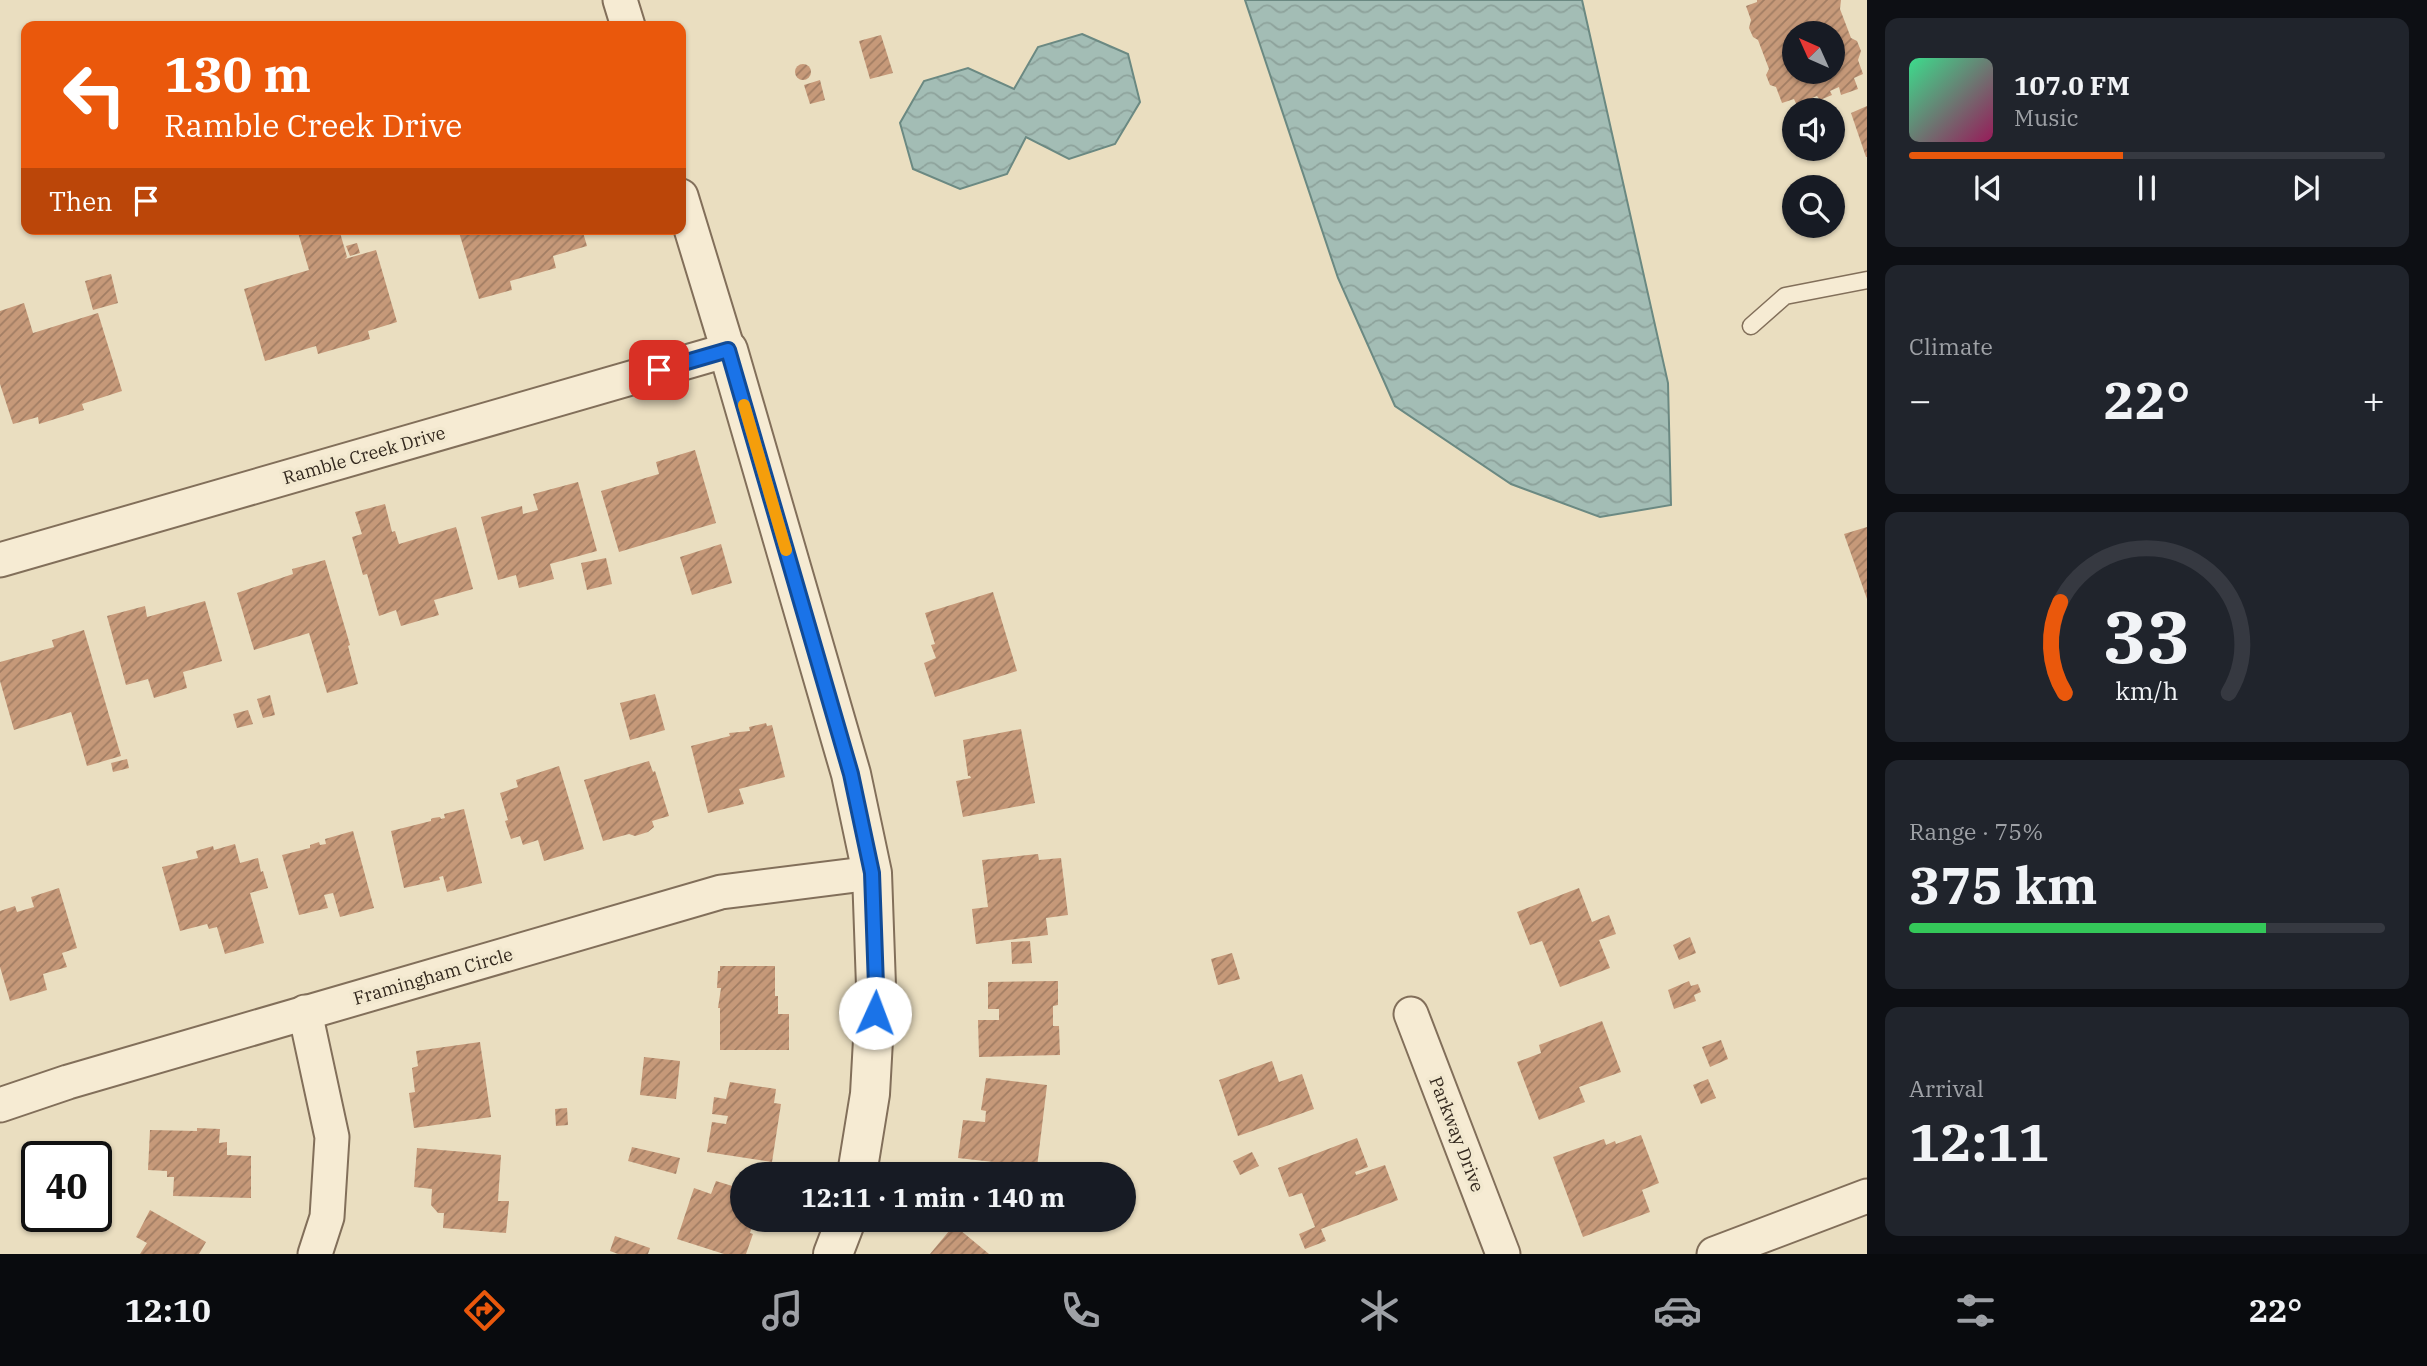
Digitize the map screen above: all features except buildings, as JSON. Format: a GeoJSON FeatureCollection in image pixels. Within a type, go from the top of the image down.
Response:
{"type":"FeatureCollection","features":[{"type":"Feature","properties":{"kind":"street"},"geometry":{"type":"LineString","coordinates":[[620,0],[626,21]]}},
{"type":"Feature","properties":{"kind":"street"},"geometry":{"type":"LineString","coordinates":[[686,212],[851,774],[872,873],[876,986],[870,1094],[859,1162]]}},
{"type":"Feature","properties":{"kind":"street","name":"Ramble Creek Drive"},"geometry":{"type":"LineString","coordinates":[[0,560],[728,350]]}},
{"type":"Feature","properties":{"kind":"street","name":"Framingham Circle"},"geometry":{"type":"LineString","coordinates":[[0,1105],[68,1082],[721,892],[872,873]]}},
{"type":"Feature","properties":{"kind":"street"},"geometry":{"type":"LineString","coordinates":[[305,1012],[332,1137],[327,1217],[315,1254]]}},
{"type":"Feature","properties":{"kind":"street","name":"Parkway Drive"},"geometry":{"type":"LineString","coordinates":[[1411,1014],[1503,1254]]}},
{"type":"Feature","properties":{"kind":"street"},"geometry":{"type":"LineString","coordinates":[[1714,1254],[1867,1196]]}},
{"type":"Feature","properties":{"kind":"street"},"geometry":{"type":"LineString","coordinates":[[833,1254],[841,1232]]}},
{"type":"Feature","properties":{"kind":"lane"},"geometry":{"type":"LineString","coordinates":[[1751,326],[1785,296],[1867,280]]}},
{"type":"Feature","properties":{"kind":"water"},"geometry":{"type":"Polygon","coordinates":[[[1245,0],[1582,0],[1668,383],[1671,505],[1600,517],[1511,484],[1395,406],[1338,278],[1245,0]]]}},
{"type":"Feature","properties":{"kind":"water"},"geometry":{"type":"Polygon","coordinates":[[[1082,34],[1128,54],[1140,102],[1115,144],[1069,159],[1026,137],[1007,174],[960,189],[913,169],[900,123],[924,81],[968,68],[1014,89],[1038,47],[1082,34]]]}},
{"type":"Feature","properties":{"kind":"slow traffic"},"geometry":{"type":"LineString","coordinates":[[744,405],[786,550]]}},
{"type":"Feature","properties":{"kind":"route"},"geometry":{"type":"LineString","coordinates":[[659,370],[728,350],[851,774],[872,873],[875,1013]]}}]}
